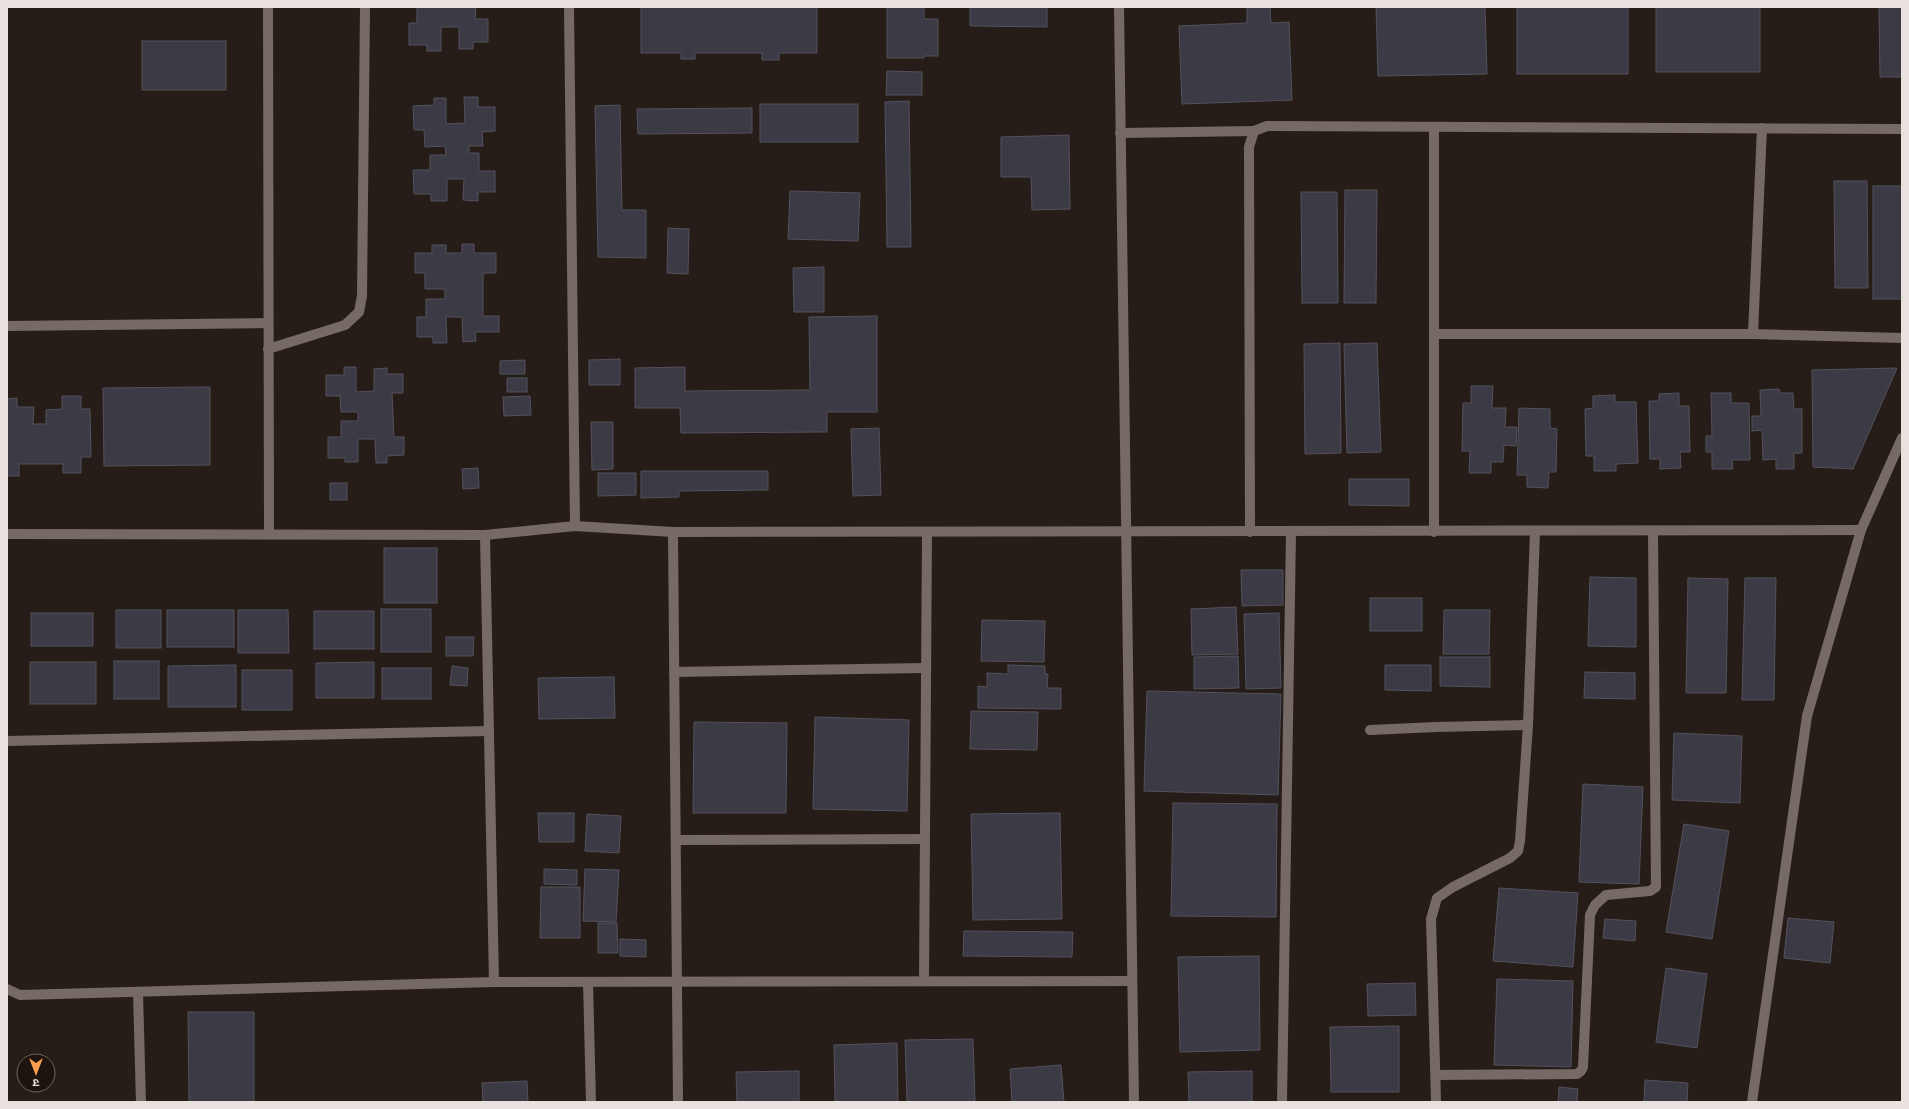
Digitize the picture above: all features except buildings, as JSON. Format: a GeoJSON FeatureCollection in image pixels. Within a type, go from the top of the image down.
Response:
{"type":"FeatureCollection","features":[{"type":"Feature","properties":{"kind":"street"},"geometry":{"type":"LineString","coordinates":[[268,7],[269,533]]}},
{"type":"Feature","properties":{"kind":"street"},"geometry":{"type":"LineString","coordinates":[[268,349],[345,325],[358,312],[362,296],[365,7]]}},
{"type":"Feature","properties":{"kind":"street"},"geometry":{"type":"LineString","coordinates":[[569,7],[575,526]]}},
{"type":"Feature","properties":{"kind":"street"},"geometry":{"type":"LineString","coordinates":[[1119,7],[1134,1102]]}},
{"type":"Feature","properties":{"kind":"street"},"geometry":{"type":"LineString","coordinates":[[1120,133],[1254,131],[1267,126],[1434,128],[1902,129]]}},
{"type":"Feature","properties":{"kind":"street"},"geometry":{"type":"LineString","coordinates":[[1434,128],[1434,532]]}},
{"type":"Feature","properties":{"kind":"street"},"geometry":{"type":"LineString","coordinates":[[1753,334],[1762,128]]}},
{"type":"Feature","properties":{"kind":"street"},"geometry":{"type":"LineString","coordinates":[[1250,532],[1249,147],[1254,131]]}},
{"type":"Feature","properties":{"kind":"street"},"geometry":{"type":"LineString","coordinates":[[7,326],[268,323]]}},
{"type":"Feature","properties":{"kind":"street"},"geometry":{"type":"LineString","coordinates":[[1434,334],[1753,334],[1902,338]]}},
{"type":"Feature","properties":{"kind":"street"},"geometry":{"type":"LineString","coordinates":[[1752,1102],[1806,716],[1861,530],[1902,438]]}},
{"type":"Feature","properties":{"kind":"street"},"geometry":{"type":"LineString","coordinates":[[7,534],[485,534],[575,526],[673,532],[927,533],[1653,532],[1861,530]]}},
{"type":"Feature","properties":{"kind":"street"},"geometry":{"type":"LineString","coordinates":[[1436,1102],[1431,919],[1437,898],[1453,887],[1510,858],[1518,852],[1520,841],[1528,725],[1535,531]]}},
{"type":"Feature","properties":{"kind":"street"},"geometry":{"type":"LineString","coordinates":[[673,532],[678,1102]]}},
{"type":"Feature","properties":{"kind":"street"},"geometry":{"type":"LineString","coordinates":[[1282,1102],[1291,532]]}},
{"type":"Feature","properties":{"kind":"street"},"geometry":{"type":"LineString","coordinates":[[1436,1075],[1576,1074],[1582,1071],[1584,1066],[1590,915],[1595,905],[1606,895],[1650,891],[1656,887],[1653,532]]}},
{"type":"Feature","properties":{"kind":"street"},"geometry":{"type":"LineString","coordinates":[[924,981],[927,533]]}},
{"type":"Feature","properties":{"kind":"street"},"geometry":{"type":"LineString","coordinates":[[485,534],[494,982]]}},
{"type":"Feature","properties":{"kind":"street"},"geometry":{"type":"LineString","coordinates":[[674,672],[926,668]]}},
{"type":"Feature","properties":{"kind":"street"},"geometry":{"type":"LineString","coordinates":[[1370,730],[1436,726],[1528,725]]}},
{"type":"Feature","properties":{"kind":"street"},"geometry":{"type":"LineString","coordinates":[[7,741],[489,731]]}},
{"type":"Feature","properties":{"kind":"street"},"geometry":{"type":"LineString","coordinates":[[676,840],[925,839]]}},
{"type":"Feature","properties":{"kind":"street"},"geometry":{"type":"LineString","coordinates":[[7,989],[20,995],[494,982],[1132,981]]}},
{"type":"Feature","properties":{"kind":"street"},"geometry":{"type":"LineString","coordinates":[[588,982],[591,1102]]}},
{"type":"Feature","properties":{"kind":"street"},"geometry":{"type":"LineString","coordinates":[[138,992],[140,1102]]}}]}
